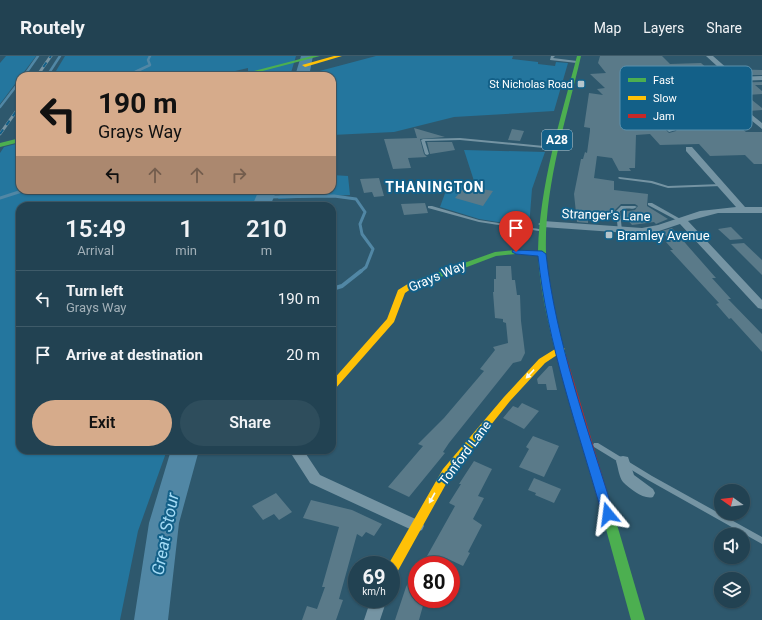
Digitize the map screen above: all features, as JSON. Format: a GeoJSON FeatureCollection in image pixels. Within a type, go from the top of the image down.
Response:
{"type":"FeatureCollection","features":[{"type":"Feature","properties":{"kind":"main road"},"geometry":{"type":"LineString","coordinates":[[265,72],[318,58],[340,56]]}},
{"type":"Feature","properties":{"kind":"main road","name":"A28"},"geometry":{"type":"LineString","coordinates":[[578,59],[547,182],[542,227],[542,254],[546,285],[560,349],[638,620]]}},
{"type":"Feature","properties":{"kind":"main road"},"geometry":{"type":"LineString","coordinates":[[0,145],[16,134]]}},
{"type":"Feature","properties":{"kind":"main road"},"geometry":{"type":"LineString","coordinates":[[0,136],[16,139]]}},
{"type":"Feature","properties":{"kind":"main road","name":"Grays Way"},"geometry":{"type":"LineString","coordinates":[[336,382],[391,320],[401,292],[407,287],[496,254],[516,252],[542,254]]}},
{"type":"Feature","properties":{"kind":"main road","name":"Tonford Lane"},"geometry":{"type":"LineString","coordinates":[[400,556],[447,472],[517,388],[542,361],[560,349]]}},
{"type":"Feature","properties":{"kind":"street"},"geometry":{"type":"LineString","coordinates":[[709,56],[720,66]]}},
{"type":"Feature","properties":{"kind":"street"},"geometry":{"type":"LineString","coordinates":[[752,78],[762,78]]}},
{"type":"Feature","properties":{"kind":"street"},"geometry":{"type":"LineString","coordinates":[[752,119],[762,127]]}},
{"type":"Feature","properties":{"kind":"street"},"geometry":{"type":"LineString","coordinates":[[689,149],[742,210]]}},
{"type":"Feature","properties":{"kind":"street","name":"Stranger's Lane"},"geometry":{"type":"LineString","coordinates":[[542,227],[620,231],[656,230],[683,221],[692,216],[711,212],[762,210]]}},
{"type":"Feature","properties":{"kind":"street"},"geometry":{"type":"LineString","coordinates":[[683,221],[762,306]]}},
{"type":"Feature","properties":{"kind":"street"},"geometry":{"type":"LineString","coordinates":[[299,454],[315,479],[417,526]]}},
{"type":"Feature","properties":{"kind":"street"},"geometry":{"type":"LineString","coordinates":[[622,461],[628,478],[648,493]]}},
{"type":"Feature","properties":{"kind":"street"},"geometry":{"type":"LineString","coordinates":[[372,620],[376,608]]}},
{"type":"Feature","properties":{"kind":"lane"},"geometry":{"type":"LineString","coordinates":[[552,56],[552,60],[578,59]]}},
{"type":"Feature","properties":{"kind":"lane"},"geometry":{"type":"LineString","coordinates":[[427,154],[423,140],[460,139],[556,148]]}},
{"type":"Feature","properties":{"kind":"lane"},"geometry":{"type":"LineString","coordinates":[[620,178],[652,182],[668,187],[721,185]]}},
{"type":"Feature","properties":{"kind":"lane"},"geometry":{"type":"LineString","coordinates":[[650,204],[683,221]]}},
{"type":"Feature","properties":{"kind":"lane"},"geometry":{"type":"LineString","coordinates":[[430,207],[479,221],[542,227]]}},
{"type":"Feature","properties":{"kind":"lane"},"geometry":{"type":"LineString","coordinates":[[620,231],[618,211],[624,207],[635,207]]}},
{"type":"Feature","properties":{"kind":"lane"},"geometry":{"type":"LineString","coordinates":[[587,439],[622,461],[762,541]]}},
{"type":"Feature","properties":{"kind":"shaded area"},"geometry":{"type":"Polygon","coordinates":[[[6,56],[36,56],[24,72],[16,72],[16,83],[0,104],[0,63],[6,56]]]}},
{"type":"Feature","properties":{"kind":"shaded area"},"geometry":{"type":"Polygon","coordinates":[[[65,56],[296,56],[291,72],[248,72],[248,68],[231,72],[55,72],[65,56]]]}},
{"type":"Feature","properties":{"kind":"shaded area"},"geometry":{"type":"Polygon","coordinates":[[[376,56],[513,56],[512,59],[538,62],[538,64],[555,66],[556,62],[568,63],[554,111],[454,117],[394,132],[336,135],[336,72],[316,72],[376,56]]]}},
{"type":"Feature","properties":{"kind":"shaded area"},"geometry":{"type":"Polygon","coordinates":[[[16,144],[16,194],[259,194],[256,202],[16,202],[16,454],[166,454],[138,531],[120,620],[0,620],[0,153],[4,147],[16,144]]]}},
{"type":"Feature","properties":{"kind":"shaded area"},"geometry":{"type":"Polygon","coordinates":[[[464,150],[545,152],[532,189],[529,227],[479,219],[440,207],[448,185],[474,181],[464,150]]]}},
{"type":"Feature","properties":{"kind":"shaded area"},"geometry":{"type":"Polygon","coordinates":[[[336,175],[348,176],[350,195],[278,199],[280,194],[336,194],[336,175]]]}},
{"type":"Feature","properties":{"kind":"building"},"geometry":{"type":"Polygon","coordinates":[[[600,56],[662,56],[670,64],[701,63],[704,66],[620,66],[620,130],[666,130],[669,133],[676,130],[744,130],[746,132],[762,132],[762,164],[754,164],[745,155],[710,156],[699,144],[660,145],[650,134],[636,135],[635,168],[629,168],[631,171],[619,171],[612,158],[597,156],[594,178],[614,181],[614,190],[648,194],[647,206],[668,219],[656,224],[654,222],[632,225],[626,218],[622,218],[622,212],[635,210],[638,206],[635,204],[621,204],[615,210],[615,217],[588,217],[588,223],[577,222],[574,194],[581,159],[583,159],[585,152],[587,153],[590,128],[584,127],[589,93],[603,95],[597,89],[605,88],[590,74],[606,73],[598,63],[600,56]]]}},
{"type":"Feature","properties":{"kind":"building"},"geometry":{"type":"Polygon","coordinates":[[[752,70],[762,70],[762,75],[752,75],[752,70]]]}},
{"type":"Feature","properties":{"kind":"building"},"geometry":{"type":"Polygon","coordinates":[[[752,82],[762,82],[762,85],[755,85],[762,91],[762,94],[752,95],[752,82]]]}},
{"type":"Feature","properties":{"kind":"building"},"geometry":{"type":"Polygon","coordinates":[[[752,100],[762,108],[762,110],[752,111],[752,100]]]}},
{"type":"Feature","properties":{"kind":"building"},"geometry":{"type":"Polygon","coordinates":[[[414,128],[445,137],[420,139],[424,154],[427,157],[408,158],[411,168],[393,169],[384,139],[417,138],[414,128]]]}},
{"type":"Feature","properties":{"kind":"building"},"geometry":{"type":"Polygon","coordinates":[[[512,129],[524,131],[520,141],[508,140],[512,129]]]}},
{"type":"Feature","properties":{"kind":"building"},"geometry":{"type":"Polygon","coordinates":[[[427,142],[452,142],[455,150],[430,154],[427,142]]]}},
{"type":"Feature","properties":{"kind":"building"},"geometry":{"type":"Polygon","coordinates":[[[379,178],[384,196],[374,197],[372,192],[364,193],[360,179],[379,178]]]}},
{"type":"Feature","properties":{"kind":"building"},"geometry":{"type":"Polygon","coordinates":[[[463,189],[479,193],[482,189],[493,191],[483,206],[455,198],[463,189]]]}},
{"type":"Feature","properties":{"kind":"building"},"geometry":{"type":"Polygon","coordinates":[[[425,203],[428,213],[404,215],[401,204],[425,203]]]}},
{"type":"Feature","properties":{"kind":"building"},"geometry":{"type":"Polygon","coordinates":[[[731,227],[743,239],[730,240],[718,229],[731,227]]]}},
{"type":"Feature","properties":{"kind":"building"},"geometry":{"type":"Polygon","coordinates":[[[672,228],[716,278],[712,278],[731,299],[728,299],[762,334],[762,352],[731,318],[729,319],[716,304],[719,303],[670,250],[673,250],[666,242],[671,242],[662,231],[672,228]]]}},
{"type":"Feature","properties":{"kind":"building"},"geometry":{"type":"Polygon","coordinates":[[[744,243],[762,260],[762,275],[731,244],[744,243]]]}},
{"type":"Feature","properties":{"kind":"building"},"geometry":{"type":"Polygon","coordinates":[[[496,266],[511,266],[512,280],[515,280],[517,295],[520,295],[521,321],[525,353],[521,361],[513,363],[449,443],[443,452],[445,453],[409,497],[388,487],[423,446],[418,444],[444,418],[484,371],[480,369],[495,350],[493,347],[508,343],[506,323],[503,322],[503,319],[495,318],[493,292],[494,279],[496,279],[496,266]]]}},
{"type":"Feature","properties":{"kind":"building"},"geometry":{"type":"Polygon","coordinates":[[[549,366],[552,366],[557,390],[547,390],[546,384],[538,384],[537,379],[549,366]]]}},
{"type":"Feature","properties":{"kind":"building"},"geometry":{"type":"Polygon","coordinates":[[[522,403],[539,411],[524,429],[503,418],[513,406],[518,408],[522,403]]]}},
{"type":"Feature","properties":{"kind":"building"},"geometry":{"type":"Polygon","coordinates":[[[533,436],[559,446],[544,477],[519,467],[529,449],[526,447],[533,436]]]}},
{"type":"Feature","properties":{"kind":"building"},"geometry":{"type":"Polygon","coordinates":[[[474,461],[492,469],[478,496],[484,498],[473,519],[482,525],[468,552],[470,553],[463,566],[460,565],[460,556],[427,556],[455,506],[449,503],[461,484],[459,484],[474,461]]]}},
{"type":"Feature","properties":{"kind":"building"},"geometry":{"type":"Polygon","coordinates":[[[534,478],[561,489],[554,503],[535,495],[536,493],[528,490],[534,478]]]}},
{"type":"Feature","properties":{"kind":"building"},"geometry":{"type":"Polygon","coordinates":[[[276,493],[292,512],[279,520],[274,514],[263,520],[252,506],[276,493]]]}},
{"type":"Feature","properties":{"kind":"building"},"geometry":{"type":"Polygon","coordinates":[[[311,500],[352,510],[382,524],[374,536],[366,532],[362,537],[357,534],[351,556],[348,556],[348,566],[339,599],[343,600],[336,620],[302,620],[307,606],[317,609],[325,587],[322,587],[339,527],[303,518],[311,500]]]}},
{"type":"Feature","properties":{"kind":"building"},"geometry":{"type":"Polygon","coordinates":[[[408,583],[408,608],[422,608],[419,620],[395,620],[408,583]]]}},
{"type":"Feature","properties":{"kind":"waterway"},"geometry":{"type":"LineString","coordinates":[[27,72],[38,56]]}},
{"type":"Feature","properties":{"kind":"waterway"},"geometry":{"type":"LineString","coordinates":[[50,72],[60,56]]}},
{"type":"Feature","properties":{"kind":"waterway"},"geometry":{"type":"LineString","coordinates":[[135,72],[150,65],[148,60],[150,56]]}},
{"type":"Feature","properties":{"kind":"waterway","name":"Great Stour"},"geometry":{"type":"LineString","coordinates":[[303,72],[307,56]]}},
{"type":"Feature","properties":{"kind":"waterway"},"geometry":{"type":"LineString","coordinates":[[0,107],[16,86]]}},
{"type":"Feature","properties":{"kind":"waterway"},"geometry":{"type":"LineString","coordinates":[[0,198],[16,193]]}},
{"type":"Feature","properties":{"kind":"waterway","name":"Great Stour"},"geometry":{"type":"LineString","coordinates":[[263,202],[266,194]]}},
{"type":"Feature","properties":{"kind":"waterway"},"geometry":{"type":"LineString","coordinates":[[264,197],[334,196],[356,199],[365,212],[360,224],[362,234],[373,249],[366,267],[360,272]]}},
{"type":"Feature","properties":{"kind":"waterway"},"geometry":{"type":"LineString","coordinates":[[336,288],[342,286],[361,271]]}},
{"type":"Feature","properties":{"kind":"waterway","name":"Great Stour"},"geometry":{"type":"LineString","coordinates":[[151,620],[164,523],[184,454]]}},
{"type":"Feature","properties":{"kind":"railway"},"geometry":{"type":"LineString","coordinates":[[40,72],[51,56]]}},
{"type":"Feature","properties":{"kind":"railway"},"geometry":{"type":"LineString","coordinates":[[0,134],[16,112]]}},
{"type":"Feature","properties":{"kind":"traffic: fast"},"geometry":{"type":"LineString","coordinates":[[254,72],[318,56]]}},
{"type":"Feature","properties":{"kind":"traffic: fast"},"geometry":{"type":"LineString","coordinates":[[561,355],[551,317],[544,279],[542,228],[554,154],[579,56]]}},
{"type":"Feature","properties":{"kind":"traffic: fast"},"geometry":{"type":"LineString","coordinates":[[0,145],[16,141]]}},
{"type":"Feature","properties":{"kind":"traffic: fast"},"geometry":{"type":"LineString","coordinates":[[414,284],[495,254],[516,252],[542,254]]}},
{"type":"Feature","properties":{"kind":"traffic: fast"},"geometry":{"type":"LineString","coordinates":[[607,511],[638,620]]}},
{"type":"Feature","properties":{"kind":"traffic: slow"},"geometry":{"type":"LineString","coordinates":[[305,65],[340,56]]}},
{"type":"Feature","properties":{"kind":"traffic: slow"},"geometry":{"type":"LineString","coordinates":[[336,382],[391,320],[401,292],[414,284]]}},
{"type":"Feature","properties":{"kind":"traffic: slow"},"geometry":{"type":"LineString","coordinates":[[400,556],[447,472],[507,399],[542,361],[560,349]]}},
{"type":"Feature","properties":{"kind":"traffic: jam"},"geometry":{"type":"LineString","coordinates":[[561,355],[607,511]]}},
{"type":"Feature","properties":{"kind":"place","name":"St Nicholas Road"},"geometry":{"type":"Point","coordinates":[581,84]}},
{"type":"Feature","properties":{"kind":"place","name":"Bramley Avenue"},"geometry":{"type":"Point","coordinates":[609,235]}},
{"type":"Feature","properties":{"kind":"district","name":"THANINGTON"},"geometry":{"type":"Point","coordinates":[435,187]}},
{"type":"Feature","properties":{"kind":"route"},"geometry":{"type":"LineString","coordinates":[[516,252],[542,254],[546,285],[560,349],[608,514]]}}]}
